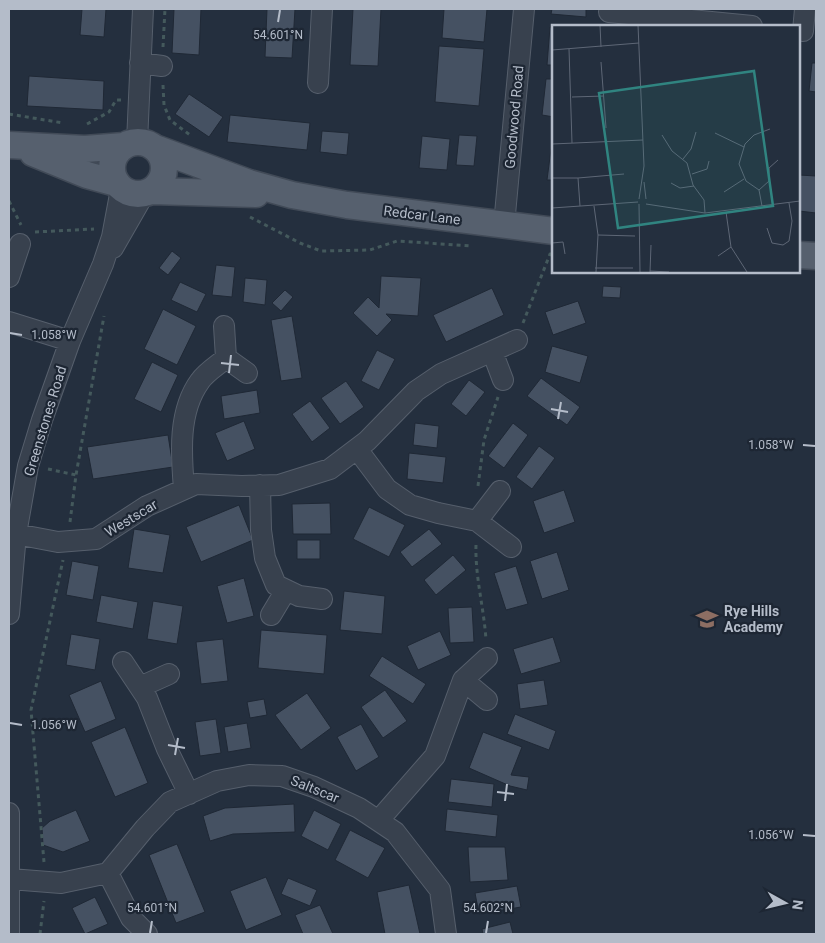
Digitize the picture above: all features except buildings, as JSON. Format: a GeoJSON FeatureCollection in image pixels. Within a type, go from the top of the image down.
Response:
{"type":"FeatureCollection","features":[{"type":"Feature","properties":{"kind":"main road","name":"Redcar Lane"},"geometry":{"type":"LineString","coordinates":[[12,146],[85,149],[139,145],[248,183],[292,195],[347,205],[504,225],[550,248]]}},
{"type":"Feature","properties":{"kind":"main road"},"geometry":{"type":"LineString","coordinates":[[139,145],[162,157],[164,172],[159,185],[133,189],[112,175],[113,160],[117,153],[139,145]]}},
{"type":"Feature","properties":{"kind":"main road","name":"Redcar Lane"},"geometry":{"type":"LineString","coordinates":[[12,146],[87,175],[133,189],[292,195]]}},
{"type":"Feature","properties":{"kind":"main road"},"geometry":{"type":"LineString","coordinates":[[800,255],[816,256]]}},
{"type":"Feature","properties":{"kind":"street"},"geometry":{"type":"LineString","coordinates":[[139,145],[143,9]]}},
{"type":"Feature","properties":{"kind":"street"},"geometry":{"type":"LineString","coordinates":[[318,83],[322,9]]}},
{"type":"Feature","properties":{"kind":"street","name":"Goodwood Road"},"geometry":{"type":"LineString","coordinates":[[504,225],[524,9]]}},
{"type":"Feature","properties":{"kind":"street"},"geometry":{"type":"LineString","coordinates":[[805,9],[806,31]]}},
{"type":"Feature","properties":{"kind":"street"},"geometry":{"type":"LineString","coordinates":[[609,12],[742,25]]}},
{"type":"Feature","properties":{"kind":"street"},"geometry":{"type":"LineString","coordinates":[[140,63],[162,66]]}},
{"type":"Feature","properties":{"kind":"street","name":"Greenstones Road"},"geometry":{"type":"LineString","coordinates":[[9,614],[16,534],[28,466],[70,342],[103,264],[128,223],[133,189]]}},
{"type":"Feature","properties":{"kind":"street"},"geometry":{"type":"LineString","coordinates":[[9,277],[22,239]]}},
{"type":"Feature","properties":{"kind":"street"},"geometry":{"type":"LineString","coordinates":[[9,322],[70,342]]}},
{"type":"Feature","properties":{"kind":"street"},"geometry":{"type":"LineString","coordinates":[[224,326],[226,358],[247,374]]}},
{"type":"Feature","properties":{"kind":"street","name":"Westscar"},"geometry":{"type":"LineString","coordinates":[[16,534],[58,542],[96,538],[147,506],[196,484],[279,485],[330,469],[367,441],[416,391],[441,374],[517,340]]}},
{"type":"Feature","properties":{"kind":"street"},"geometry":{"type":"LineString","coordinates":[[492,351],[503,380]]}},
{"type":"Feature","properties":{"kind":"street"},"geometry":{"type":"LineString","coordinates":[[184,489],[182,454],[186,407],[200,380],[226,358]]}},
{"type":"Feature","properties":{"kind":"street"},"geometry":{"type":"LineString","coordinates":[[357,448],[387,490],[410,505],[477,521],[511,547]]}},
{"type":"Feature","properties":{"kind":"street"},"geometry":{"type":"LineString","coordinates":[[260,485],[260,530],[265,558],[276,585],[299,596],[322,599]]}},
{"type":"Feature","properties":{"kind":"street"},"geometry":{"type":"LineString","coordinates":[[477,521],[500,491]]}},
{"type":"Feature","properties":{"kind":"street"},"geometry":{"type":"LineString","coordinates":[[271,615],[286,590]]}},
{"type":"Feature","properties":{"kind":"street"},"geometry":{"type":"LineString","coordinates":[[379,820],[435,756],[463,680],[487,658]]}},
{"type":"Feature","properties":{"kind":"street"},"geometry":{"type":"LineString","coordinates":[[123,662],[147,698],[167,749],[189,794]]}},
{"type":"Feature","properties":{"kind":"street"},"geometry":{"type":"LineString","coordinates":[[140,687],[169,674]]}},
{"type":"Feature","properties":{"kind":"street"},"geometry":{"type":"LineString","coordinates":[[463,680],[487,700]]}},
{"type":"Feature","properties":{"kind":"street","name":"Saltscar"},"geometry":{"type":"LineString","coordinates":[[108,873],[170,802],[217,781],[249,775],[282,776],[323,791],[359,808],[396,832],[440,890],[446,934]]}},
{"type":"Feature","properties":{"kind":"street"},"geometry":{"type":"LineString","coordinates":[[9,813],[9,934]]}},
{"type":"Feature","properties":{"kind":"street"},"geometry":{"type":"LineString","coordinates":[[10,880],[61,883],[108,873],[131,918],[143,933]]}},
{"type":"Feature","properties":{"kind":"path"},"geometry":{"type":"LineString","coordinates":[[165,9],[162,66],[164,104],[170,120],[193,137]]}},
{"type":"Feature","properties":{"kind":"path"},"geometry":{"type":"LineString","coordinates":[[9,114],[65,123]]}},
{"type":"Feature","properties":{"kind":"path"},"geometry":{"type":"LineString","coordinates":[[9,201],[22,239]]}},
{"type":"Feature","properties":{"kind":"path"},"geometry":{"type":"LineString","coordinates":[[247,216],[300,243],[321,251],[370,250],[396,241],[476,246]]}},
{"type":"Feature","properties":{"kind":"path"},"geometry":{"type":"LineString","coordinates":[[517,340],[550,248]]}},
{"type":"Feature","properties":{"kind":"path"},"geometry":{"type":"LineString","coordinates":[[40,934],[46,882],[31,710],[68,541],[76,475],[104,314]]}},
{"type":"Feature","properties":{"kind":"path"},"geometry":{"type":"LineString","coordinates":[[487,658],[484,616],[475,565],[478,480],[484,440],[503,380]]}},
{"type":"Feature","properties":{"kind":"place","name":"Rye Hills Academy"},"geometry":{"type":"Point","coordinates":[707,619]}}]}
